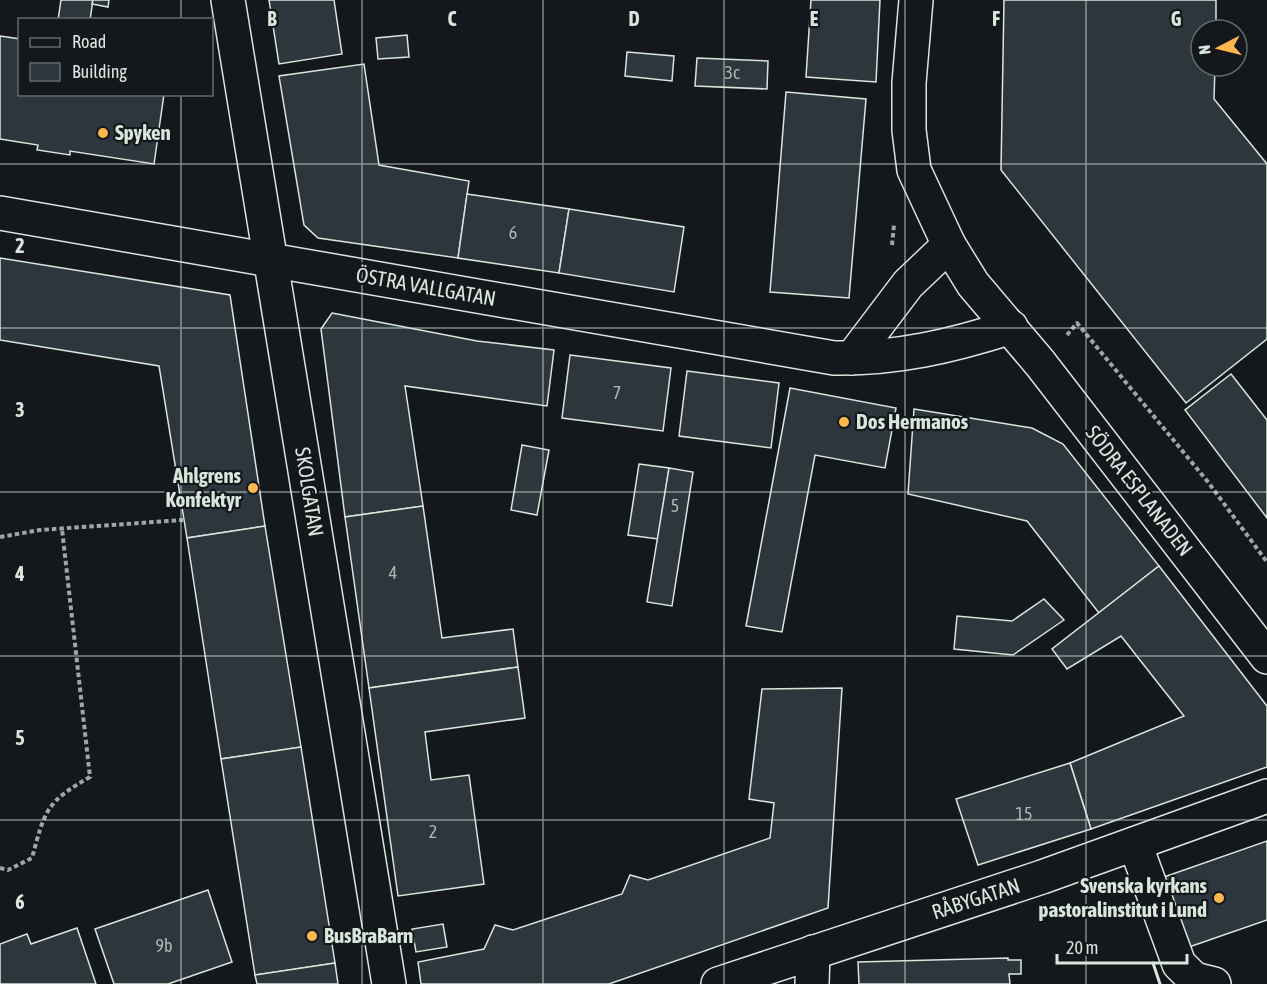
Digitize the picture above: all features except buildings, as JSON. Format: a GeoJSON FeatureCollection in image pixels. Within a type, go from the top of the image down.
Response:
{"type":"FeatureCollection","features":[{"type":"Feature","properties":{"kind":"street","name":"SKOLGATAN"},"geometry":{"type":"LineString","coordinates":[[228,0],[389,984]]}},
{"type":"Feature","properties":{"kind":"street","name":"SÖDRA ESPLANADEN"},"geometry":{"type":"LineString","coordinates":[[916,0],[909,83],[909,130],[914,170],[949,245],[973,284],[1011,327],[1267,657]]}},
{"type":"Feature","properties":{"kind":"street","name":"ÖSTRA VALLGATAN"},"geometry":{"type":"LineString","coordinates":[[0,213],[834,358],[892,356],[957,345],[1011,327]]}},
{"type":"Feature","properties":{"kind":"street"},"geometry":{"type":"LineString","coordinates":[[852,358],[908,284],[949,245]]}},
{"type":"Feature","properties":{"kind":"street","name":"RÅBYGATAN"},"geometry":{"type":"LineString","coordinates":[[717,984],[1042,877],[1267,796]]}},
{"type":"Feature","properties":{"kind":"street"},"geometry":{"type":"LineString","coordinates":[[1134,844],[1179,964],[1194,979],[1214,984]]}},
{"type":"Feature","properties":{"kind":"street"},"geometry":{"type":"LineString","coordinates":[[812,984],[813,952]]}},
{"type":"Feature","properties":{"kind":"path"},"geometry":{"type":"LineString","coordinates":[[0,537],[62,529],[183,520]]}},
{"type":"Feature","properties":{"kind":"path"},"geometry":{"type":"LineString","coordinates":[[0,868],[8,870],[32,858],[43,819],[60,795],[90,777],[62,529]]}},
{"type":"Feature","properties":{"kind":"wall"},"geometry":{"type":"LineString","coordinates":[[1153,963],[1160,984]]}},
{"type":"Feature","properties":{"kind":"place","name":"Spyken"},"geometry":{"type":"Point","coordinates":[103,133]}},
{"type":"Feature","properties":{"kind":"place","name":"Dos Hermanos"},"geometry":{"type":"Point","coordinates":[844,422]}},
{"type":"Feature","properties":{"kind":"place","name":"Ahlgrens Konfektyr"},"geometry":{"type":"Point","coordinates":[253,488]}},
{"type":"Feature","properties":{"kind":"place","name":"Svenska kyrkans pastoralinstitut i Lund"},"geometry":{"type":"Point","coordinates":[1219,898]}},
{"type":"Feature","properties":{"kind":"place","name":"BusBraBarn"},"geometry":{"type":"Point","coordinates":[312,936]}}]}
